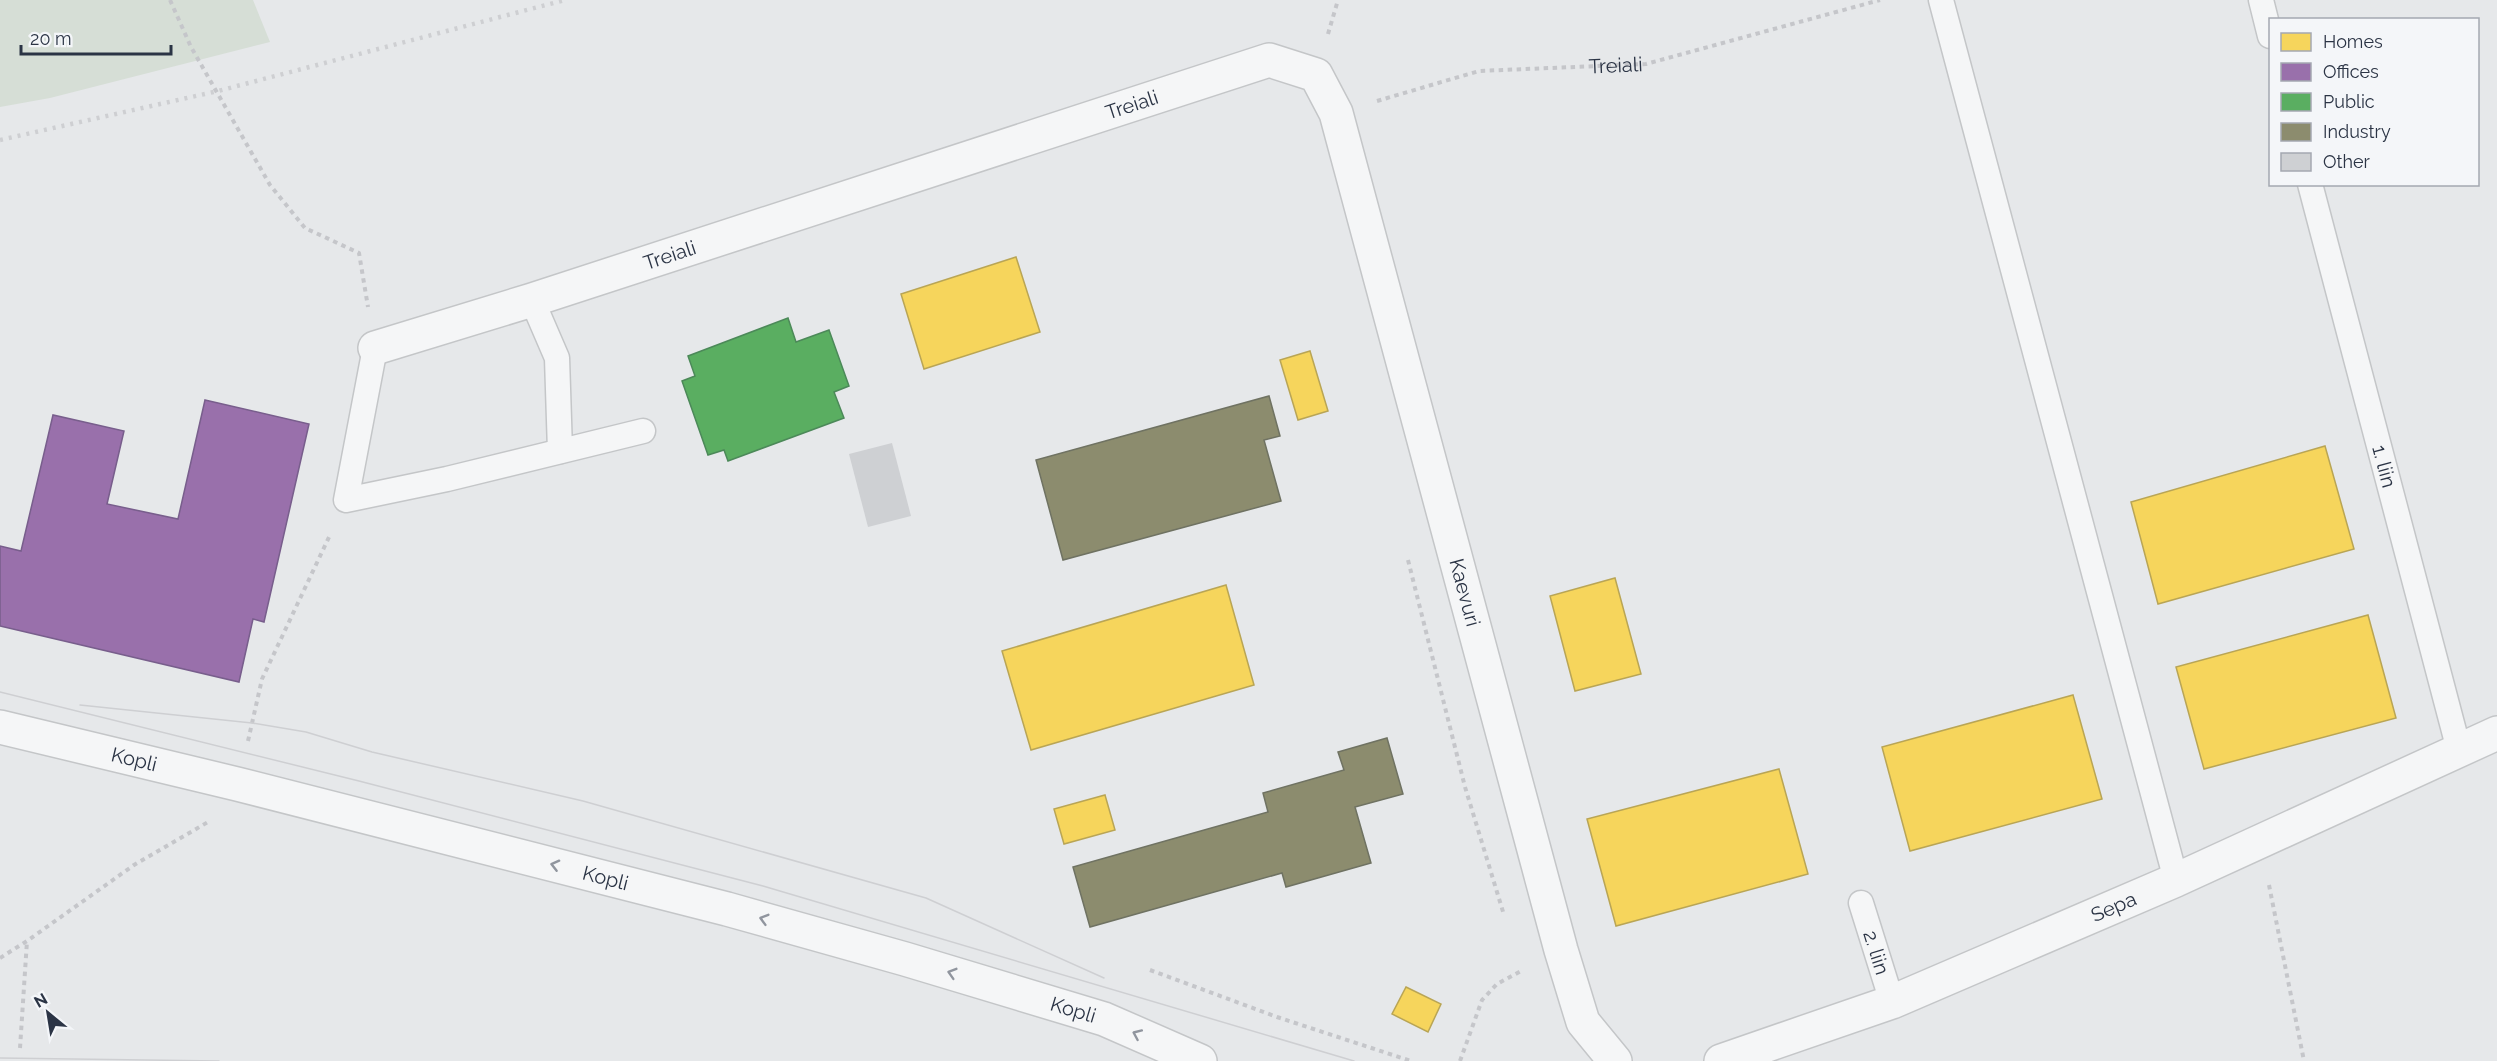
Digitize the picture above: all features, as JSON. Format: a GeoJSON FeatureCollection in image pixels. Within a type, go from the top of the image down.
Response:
{"type":"FeatureCollection","features":[{"type":"Feature","properties":{"kind":"street","name":"Treiali"},"geometry":{"type":"LineString","coordinates":[[375,348],[532,300],[1269,60],[1316,75],[1336,113]]}},
{"type":"Feature","properties":{"kind":"street","name":"Kaevuri"},"geometry":{"type":"LineString","coordinates":[[1336,113],[1561,950],[1583,1022],[1615,1061]]}},
{"type":"Feature","properties":{"kind":"street","name":"Kopli"},"geometry":{"type":"LineString","coordinates":[[0,727],[237,784],[727,909],[1104,1019],[1194,1060]]}},
{"type":"Feature","properties":{"kind":"street","name":"Sepa"},"geometry":{"type":"LineString","coordinates":[[1721,1061],[1892,1002],[2176,880],[2497,733]]}},
{"type":"Feature","properties":{"kind":"lane"},"geometry":{"type":"LineString","coordinates":[[1941,0],[2176,880]]}},
{"type":"Feature","properties":{"kind":"lane"},"geometry":{"type":"LineString","coordinates":[[2261,0],[2269,29]]}},
{"type":"Feature","properties":{"kind":"lane","name":"1. liin"},"geometry":{"type":"LineString","coordinates":[[2311,186],[2460,750]]}},
{"type":"Feature","properties":{"kind":"lane"},"geometry":{"type":"LineString","coordinates":[[532,300],[557,358],[560,451]]}},
{"type":"Feature","properties":{"kind":"lane"},"geometry":{"type":"LineString","coordinates":[[375,348],[346,500],[447,479],[643,430]]}},
{"type":"Feature","properties":{"kind":"lane","name":"2. liin"},"geometry":{"type":"LineString","coordinates":[[1861,903],[1892,1002]]}},
{"type":"Feature","properties":{"kind":"path"},"geometry":{"type":"LineString","coordinates":[[170,0],[191,47],[270,185],[305,228],[359,253],[375,348]]}},
{"type":"Feature","properties":{"kind":"path","name":"Treiali"},"geometry":{"type":"LineString","coordinates":[[1336,113],[1479,72],[1646,64],[1880,0]]}},
{"type":"Feature","properties":{"kind":"path"},"geometry":{"type":"LineString","coordinates":[[247,745],[262,679],[346,500]]}},
{"type":"Feature","properties":{"kind":"path"},"geometry":{"type":"LineString","coordinates":[[0,958],[27,942],[134,865],[211,820]]}},
{"type":"Feature","properties":{"kind":"path"},"geometry":{"type":"LineString","coordinates":[[2260,842],[2304,1061]]}},
{"type":"Feature","properties":{"kind":"path"},"geometry":{"type":"LineString","coordinates":[[20,1048],[27,942]]}},
{"type":"Feature","properties":{"kind":"path"},"geometry":{"type":"LineString","coordinates":[[1150,970],[1277,1017],[1411,1061]]}},
{"type":"Feature","properties":{"kind":"path"},"geometry":{"type":"LineString","coordinates":[[1460,1061],[1482,1000],[1497,984],[1523,970]]}},
{"type":"Feature","properties":{"kind":"shaded area"},"geometry":{"type":"Polygon","coordinates":[[[0,0],[253,0],[270,42],[50,98],[0,107],[0,0]]]}},
{"type":"Feature","properties":{"kind":"building: Homes"},"geometry":{"type":"Polygon","coordinates":[[[1016,257],[1040,332],[924,369],[901,294],[1016,257]]]}},
{"type":"Feature","properties":{"kind":"building: Homes"},"geometry":{"type":"Polygon","coordinates":[[[1310,351],[1328,411],[1298,420],[1280,360],[1310,351]]]}},
{"type":"Feature","properties":{"kind":"building: Homes"},"geometry":{"type":"Polygon","coordinates":[[[2325,446],[2354,549],[2158,604],[2131,502],[2325,446]]]}},
{"type":"Feature","properties":{"kind":"building: Homes"},"geometry":{"type":"Polygon","coordinates":[[[1615,578],[1641,674],[1575,691],[1550,596],[1615,578]]]}},
{"type":"Feature","properties":{"kind":"building: Homes"},"geometry":{"type":"Polygon","coordinates":[[[1226,585],[1254,685],[1031,750],[1002,651],[1226,585]]]}},
{"type":"Feature","properties":{"kind":"building: Homes"},"geometry":{"type":"Polygon","coordinates":[[[2368,615],[2396,718],[2204,769],[2176,667],[2368,615]]]}},
{"type":"Feature","properties":{"kind":"building: Homes"},"geometry":{"type":"Polygon","coordinates":[[[2073,695],[2102,799],[1910,851],[1882,747],[2073,695]]]}},
{"type":"Feature","properties":{"kind":"building: Homes"},"geometry":{"type":"Polygon","coordinates":[[[1779,769],[1808,874],[1616,926],[1587,819],[1779,769]]]}},
{"type":"Feature","properties":{"kind":"building: Homes"},"geometry":{"type":"Polygon","coordinates":[[[1105,795],[1115,830],[1064,844],[1054,809],[1105,795]]]}},
{"type":"Feature","properties":{"kind":"building: Homes"},"geometry":{"type":"Polygon","coordinates":[[[1406,987],[1441,1004],[1428,1032],[1392,1014],[1406,987]]]}},
{"type":"Feature","properties":{"kind":"building: Offices"},"geometry":{"type":"Polygon","coordinates":[[[205,400],[309,424],[264,622],[253,619],[239,682],[0,626],[0,546],[21,551],[53,415],[124,431],[107,504],[178,519],[205,400]]]}},
{"type":"Feature","properties":{"kind":"building: Public"},"geometry":{"type":"Polygon","coordinates":[[[788,318],[796,342],[829,330],[849,386],[834,392],[844,418],[728,461],[724,450],[708,455],[682,381],[695,376],[688,356],[788,318]]]}},
{"type":"Feature","properties":{"kind":"building: Industry"},"geometry":{"type":"Polygon","coordinates":[[[1269,396],[1280,436],[1264,440],[1281,501],[1063,560],[1036,460],[1269,396]]]}},
{"type":"Feature","properties":{"kind":"building: Industry"},"geometry":{"type":"Polygon","coordinates":[[[1387,738],[1403,794],[1355,807],[1371,863],[1286,887],[1282,873],[1090,927],[1073,867],[1268,812],[1263,793],[1344,770],[1338,752],[1387,738]]]}},
{"type":"Feature","properties":{"kind":"building: Other"},"geometry":{"type":"Polygon","coordinates":[[[892,443],[911,516],[868,527],[849,454],[892,443]]]}},
{"type":"Feature","properties":{"kind":"tram line"},"geometry":{"type":"LineString","coordinates":[[0,692],[359,781],[763,886],[1354,1061]]}},
{"type":"Feature","properties":{"kind":"tram line"},"geometry":{"type":"LineString","coordinates":[[80,705],[252,723],[306,732],[372,752],[583,801],[926,898],[1104,978]]}},
{"type":"Feature","properties":{"kind":"tram line"},"geometry":{"type":"LineString","coordinates":[[0,1058],[219,1061]]}},
{"type":"Feature","properties":{"kind":"railway"},"geometry":{"type":"LineString","coordinates":[[0,140],[218,91],[565,0]]}}]}
